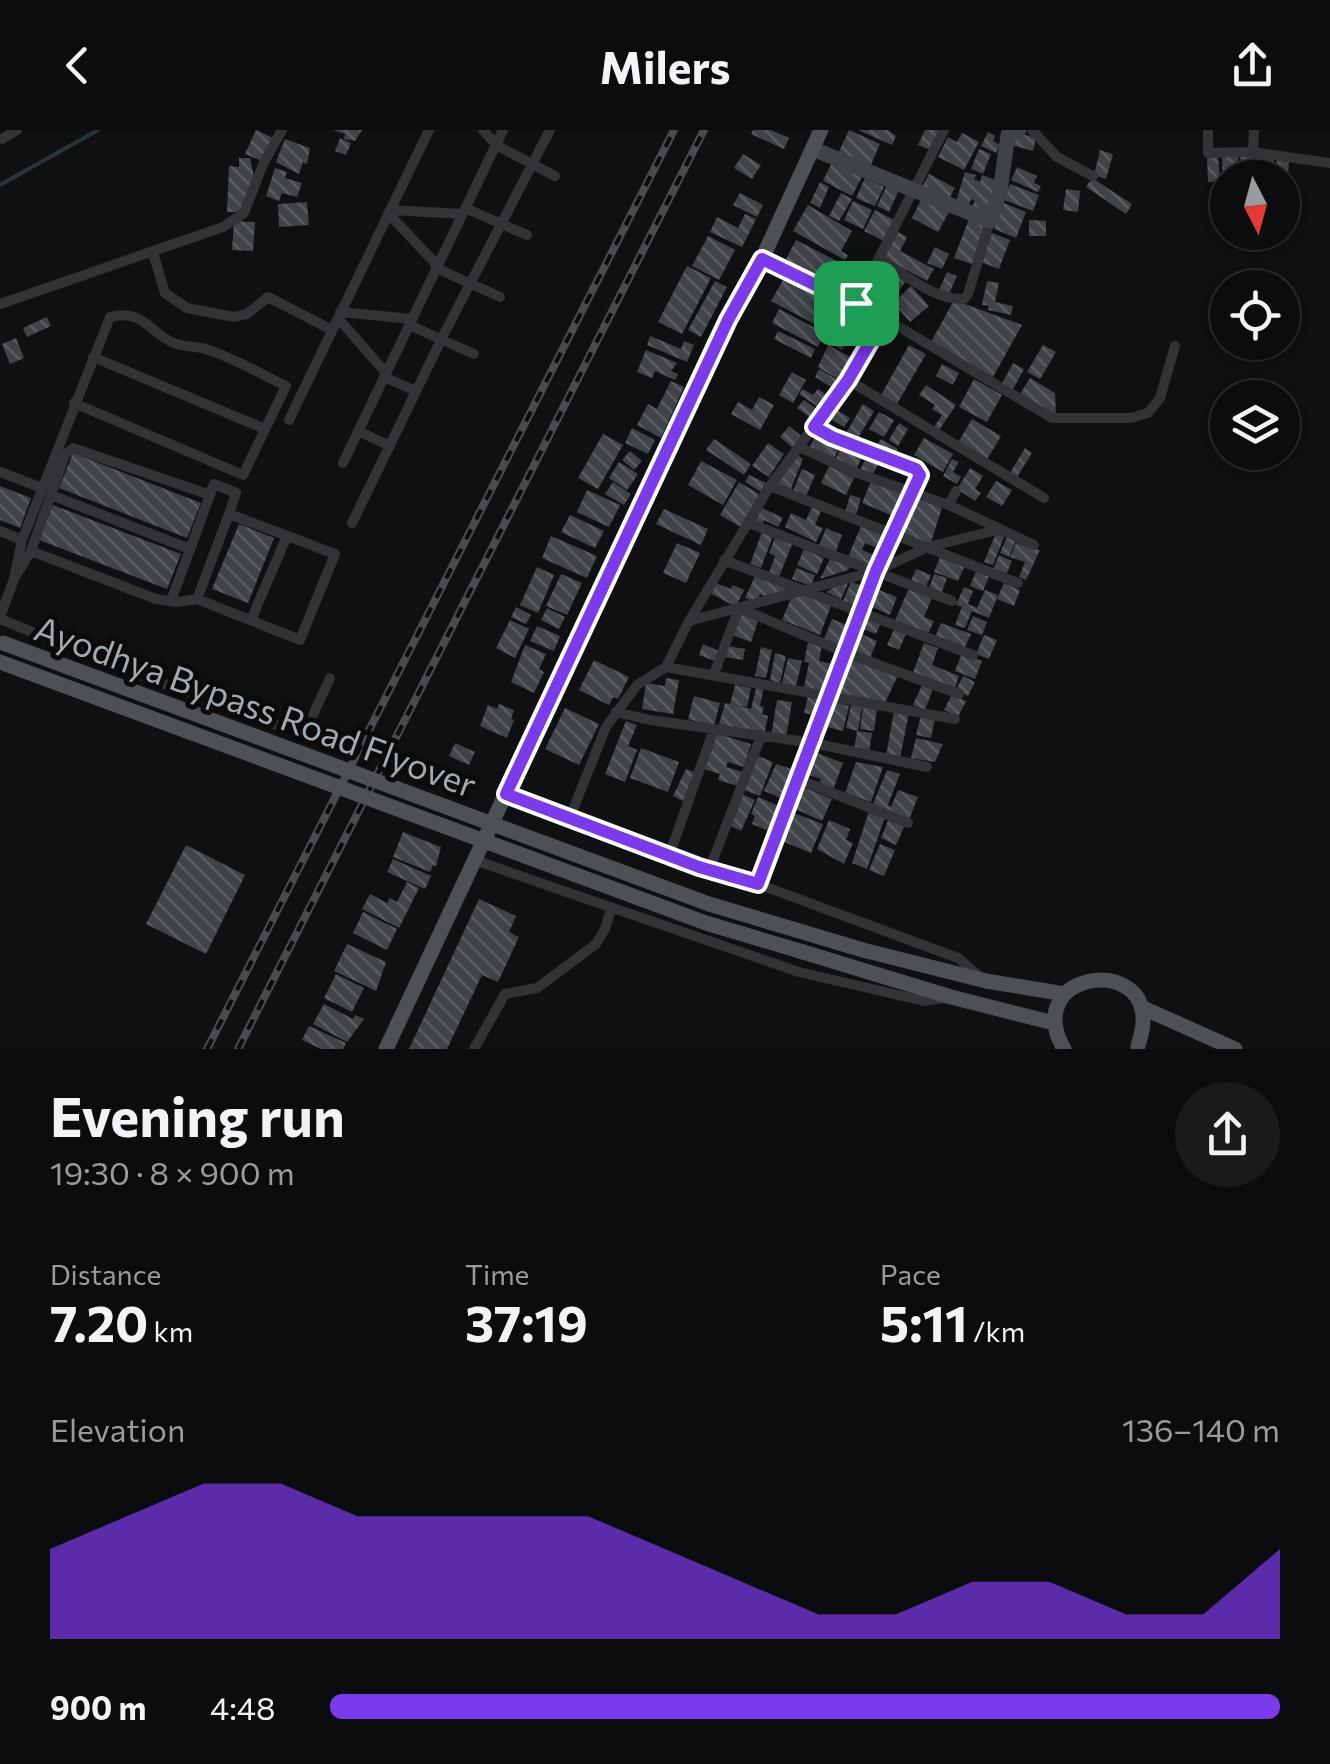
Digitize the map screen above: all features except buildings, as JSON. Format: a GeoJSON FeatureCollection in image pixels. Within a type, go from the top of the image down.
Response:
{"type":"FeatureCollection","features":[{"type":"Feature","properties":{"kind":"main road"},"geometry":{"type":"LineString","coordinates":[[386,1049],[728,320],[762,259],[822,130]]}},
{"type":"Feature","properties":{"kind":"main road","name":"Ayodhya Bypass Road Flyover"},"geometry":{"type":"LineString","coordinates":[[2,643],[709,904],[862,950],[986,981],[1065,994]]}},
{"type":"Feature","properties":{"kind":"main road","name":"Ayodhya Bypass Road Flyover"},"geometry":{"type":"LineString","coordinates":[[0,662],[706,923],[951,998],[1055,1018]]}},
{"type":"Feature","properties":{"kind":"main road"},"geometry":{"type":"LineString","coordinates":[[1064,1049],[1057,1036],[1055,1018],[1065,994],[1090,979],[1110,979],[1129,990],[1141,1007],[1141,1048]]}},
{"type":"Feature","properties":{"kind":"main road"},"geometry":{"type":"LineString","coordinates":[[1141,1007],[1234,1049]]}},
{"type":"Feature","properties":{"kind":"street"},"geometry":{"type":"LineString","coordinates":[[3,137],[17,130]]}},
{"type":"Feature","properties":{"kind":"street"},"geometry":{"type":"LineString","coordinates":[[0,304],[223,227],[244,214],[264,162],[282,130]]}},
{"type":"Feature","properties":{"kind":"street"},"geometry":{"type":"LineString","coordinates":[[289,420],[429,130]]}},
{"type":"Feature","properties":{"kind":"street"},"geometry":{"type":"LineString","coordinates":[[482,130],[496,145],[555,176]]}},
{"type":"Feature","properties":{"kind":"street"},"geometry":{"type":"LineString","coordinates":[[342,464],[503,130]]}},
{"type":"Feature","properties":{"kind":"street"},"geometry":{"type":"LineString","coordinates":[[352,523],[550,130]]}},
{"type":"Feature","properties":{"kind":"street"},"geometry":{"type":"LineString","coordinates":[[856,303],[944,130]]}},
{"type":"Feature","properties":{"kind":"street"},"geometry":{"type":"LineString","coordinates":[[1032,130],[1056,157],[1093,176]]}},
{"type":"Feature","properties":{"kind":"street"},"geometry":{"type":"LineString","coordinates":[[1208,130],[1208,153],[1253,152],[1330,164]]}},
{"type":"Feature","properties":{"kind":"street"},"geometry":{"type":"LineString","coordinates":[[1253,152],[1254,130]]}},
{"type":"Feature","properties":{"kind":"street"},"geometry":{"type":"LineString","coordinates":[[878,258],[928,288],[950,298],[964,298],[1000,192],[1008,132]]}},
{"type":"Feature","properties":{"kind":"street"},"geometry":{"type":"LineString","coordinates":[[812,148],[990,221]]}},
{"type":"Feature","properties":{"kind":"street"},"geometry":{"type":"LineString","coordinates":[[389,212],[463,211],[527,235]]}},
{"type":"Feature","properties":{"kind":"street"},"geometry":{"type":"LineString","coordinates":[[389,212],[437,266],[500,297]]}},
{"type":"Feature","properties":{"kind":"street"},"geometry":{"type":"LineString","coordinates":[[153,252],[165,293],[180,305],[234,318],[268,298],[332,330]]}},
{"type":"Feature","properties":{"kind":"street"},"geometry":{"type":"LineString","coordinates":[[762,259],[884,318],[1052,418],[1130,418],[1148,413],[1160,398],[1175,346]]}},
{"type":"Feature","properties":{"kind":"street"},"geometry":{"type":"LineString","coordinates":[[339,315],[411,322],[474,354]]}},
{"type":"Feature","properties":{"kind":"street"},"geometry":{"type":"LineString","coordinates":[[339,315],[385,375],[416,391]]}},
{"type":"Feature","properties":{"kind":"street"},"geometry":{"type":"LineString","coordinates":[[14,579],[31,552],[74,404],[110,316],[138,319],[170,342],[207,349],[286,386],[243,475],[74,404]]}},
{"type":"Feature","properties":{"kind":"street"},"geometry":{"type":"LineString","coordinates":[[570,816],[606,726],[637,685],[666,667],[724,560],[770,486],[848,380],[884,318]]}},
{"type":"Feature","properties":{"kind":"street"},"geometry":{"type":"LineString","coordinates":[[93,356],[264,429]]}},
{"type":"Feature","properties":{"kind":"street"},"geometry":{"type":"LineString","coordinates":[[848,380],[1044,498]]}},
{"type":"Feature","properties":{"kind":"street"},"geometry":{"type":"LineString","coordinates":[[758,884],[876,571],[920,475],[916,469],[814,427]]}},
{"type":"Feature","properties":{"kind":"street"},"geometry":{"type":"LineString","coordinates":[[358,431],[390,446]]}},
{"type":"Feature","properties":{"kind":"street"},"geometry":{"type":"LineString","coordinates":[[799,447],[854,472],[949,506],[1034,546]]}},
{"type":"Feature","properties":{"kind":"street"},"geometry":{"type":"LineString","coordinates":[[210,495],[73,448],[65,455],[22,540],[0,618],[134,673],[277,725],[295,726],[310,720],[330,678]]}},
{"type":"Feature","properties":{"kind":"street"},"geometry":{"type":"LineString","coordinates":[[0,472],[190,549]]}},
{"type":"Feature","properties":{"kind":"street"},"geometry":{"type":"LineString","coordinates":[[171,601],[214,484],[236,494],[197,599]]}},
{"type":"Feature","properties":{"kind":"street"},"geometry":{"type":"LineString","coordinates":[[770,486],[1018,582]]}},
{"type":"Feature","properties":{"kind":"street"},"geometry":{"type":"LineString","coordinates":[[949,506],[956,491]]}},
{"type":"Feature","properties":{"kind":"street"},"geometry":{"type":"LineString","coordinates":[[31,552],[156,599],[197,599],[300,640],[335,554],[228,514]]}},
{"type":"Feature","properties":{"kind":"street"},"geometry":{"type":"LineString","coordinates":[[749,523],[952,601]]}},
{"type":"Feature","properties":{"kind":"street"},"geometry":{"type":"LineString","coordinates":[[689,621],[876,571],[928,547],[997,530]]}},
{"type":"Feature","properties":{"kind":"street"},"geometry":{"type":"LineString","coordinates":[[0,531],[22,540]]}},
{"type":"Feature","properties":{"kind":"street"},"geometry":{"type":"LineString","coordinates":[[251,620],[287,536]]}},
{"type":"Feature","properties":{"kind":"street"},"geometry":{"type":"LineString","coordinates":[[724,560],[974,655]]}},
{"type":"Feature","properties":{"kind":"street"},"geometry":{"type":"LineString","coordinates":[[740,608],[958,694]]}},
{"type":"Feature","properties":{"kind":"street"},"geometry":{"type":"LineString","coordinates":[[714,674],[740,608]]}},
{"type":"Feature","properties":{"kind":"street"},"geometry":{"type":"LineString","coordinates":[[666,667],[954,719]]}},
{"type":"Feature","properties":{"kind":"street"},"geometry":{"type":"LineString","coordinates":[[616,712],[813,743],[927,767]]}},
{"type":"Feature","properties":{"kind":"street"},"geometry":{"type":"LineString","coordinates":[[669,856],[714,729]]}},
{"type":"Feature","properties":{"kind":"street"},"geometry":{"type":"LineString","coordinates":[[709,870],[761,736]]}},
{"type":"Feature","properties":{"kind":"street"},"geometry":{"type":"LineString","coordinates":[[800,780],[908,823]]}},
{"type":"Feature","properties":{"kind":"street"},"geometry":{"type":"LineString","coordinates":[[506,794],[958,958],[986,981]]}},
{"type":"Feature","properties":{"kind":"street"},"geometry":{"type":"LineString","coordinates":[[474,860],[799,972],[924,1001],[951,998]]}},
{"type":"Feature","properties":{"kind":"street"},"geometry":{"type":"LineString","coordinates":[[474,1049],[505,994],[536,988],[596,944],[611,910]]}},
{"type":"Feature","properties":{"kind":"waterway"},"geometry":{"type":"LineString","coordinates":[[0,185],[98,130]]}},
{"type":"Feature","properties":{"kind":"railway"},"geometry":{"type":"LineString","coordinates":[[207,1049],[674,130]]}},
{"type":"Feature","properties":{"kind":"railway"},"geometry":{"type":"LineString","coordinates":[[238,1049],[704,130]]}},
{"type":"Feature","properties":{"kind":"route"},"geometry":{"type":"LineString","coordinates":[[762,259],[856,303],[884,318],[848,380],[814,427],[916,469],[920,475],[876,571],[758,884],[699,867],[506,794],[728,320],[762,259]]}}]}
